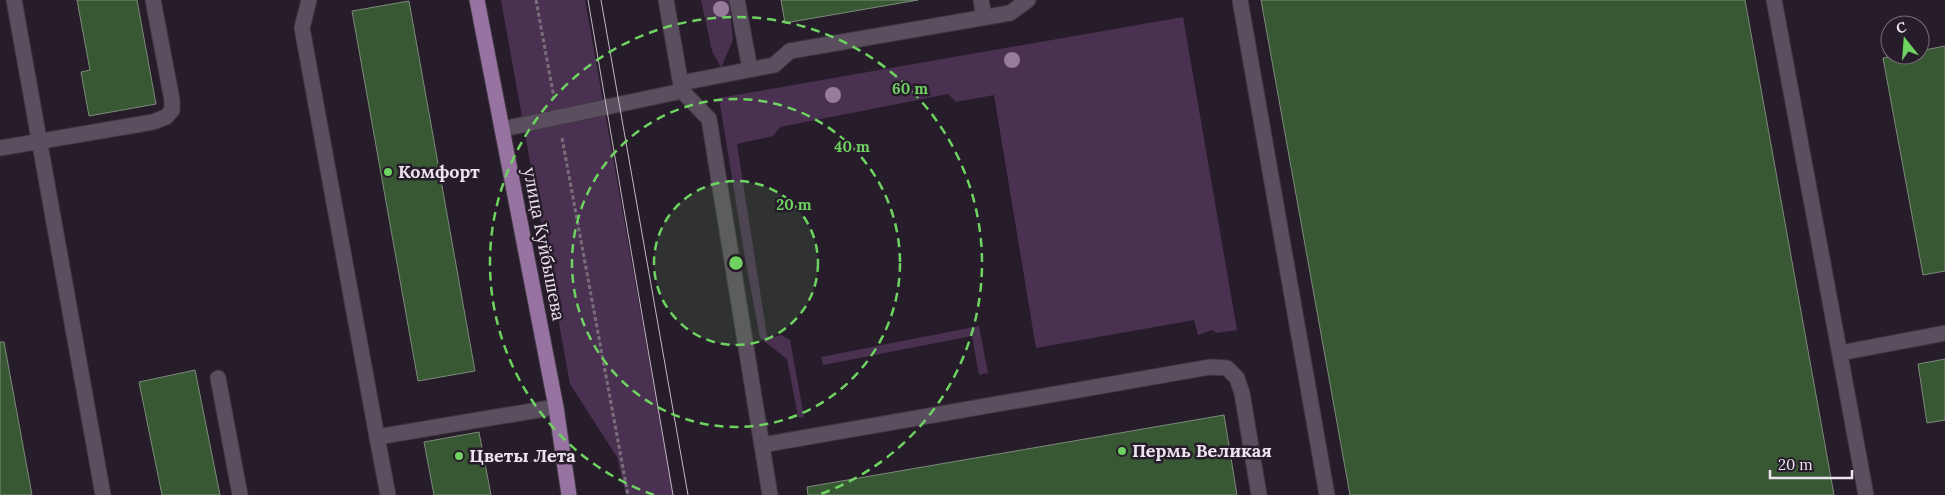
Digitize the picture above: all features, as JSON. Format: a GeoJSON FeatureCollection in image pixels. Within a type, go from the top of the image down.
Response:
{"type":"FeatureCollection","features":[{"type":"Feature","properties":{"kind":"main road","name":"улица Куйбышева"},"geometry":{"type":"LineString","coordinates":[[477,0],[556,407],[570,495]]}},
{"type":"Feature","properties":{"kind":"lane"},"geometry":{"type":"LineString","coordinates":[[14,0],[39,142],[56,268],[103,495]]}},
{"type":"Feature","properties":{"kind":"lane"},"geometry":{"type":"LineString","coordinates":[[0,148],[153,122],[166,117],[172,110],[172,100],[153,0]]}},
{"type":"Feature","properties":{"kind":"lane"},"geometry":{"type":"LineString","coordinates":[[309,0],[302,28],[388,495]]}},
{"type":"Feature","properties":{"kind":"lane"},"geometry":{"type":"LineString","coordinates":[[666,0],[681,87],[709,120],[770,495]]}},
{"type":"Feature","properties":{"kind":"lane"},"geometry":{"type":"LineString","coordinates":[[738,0],[750,69]]}},
{"type":"Feature","properties":{"kind":"lane"},"geometry":{"type":"LineString","coordinates":[[981,0],[984,17]]}},
{"type":"Feature","properties":{"kind":"lane"},"geometry":{"type":"LineString","coordinates":[[503,129],[750,69],[774,65],[790,51],[1010,13],[1028,0]]}},
{"type":"Feature","properties":{"kind":"lane"},"geometry":{"type":"LineString","coordinates":[[1240,0],[1328,495]]}},
{"type":"Feature","properties":{"kind":"lane"},"geometry":{"type":"LineString","coordinates":[[1774,0],[1866,495]]}},
{"type":"Feature","properties":{"kind":"lane"},"geometry":{"type":"LineString","coordinates":[[1840,353],[1945,333]]}},
{"type":"Feature","properties":{"kind":"lane"},"geometry":{"type":"LineString","coordinates":[[762,446],[1210,367],[1227,368],[1237,378],[1242,393],[1259,495]]}},
{"type":"Feature","properties":{"kind":"lane"},"geometry":{"type":"LineString","coordinates":[[218,378],[240,495]]}},
{"type":"Feature","properties":{"kind":"lane"},"geometry":{"type":"LineString","coordinates":[[377,437],[556,407]]}},
{"type":"Feature","properties":{"kind":"path"},"geometry":{"type":"LineString","coordinates":[[536,0],[628,495]]}},
{"type":"Feature","properties":{"kind":"shaded area"},"geometry":{"type":"Polygon","coordinates":[[[501,0],[585,0],[673,495],[626,495],[617,457],[570,384],[501,0]]]}},
{"type":"Feature","properties":{"kind":"shaded area"},"geometry":{"type":"Polygon","coordinates":[[[701,0],[729,0],[733,40],[721,68],[712,51],[701,0]]]}},
{"type":"Feature","properties":{"kind":"shaded area"},"geometry":{"type":"Polygon","coordinates":[[[1183,17],[1237,330],[1217,333],[1212,330],[1198,335],[1194,320],[1036,348],[994,95],[956,102],[948,94],[780,127],[773,136],[737,144],[767,336],[770,338],[781,335],[790,340],[804,417],[800,418],[798,416],[787,359],[760,338],[719,98],[1183,17]]]}},
{"type":"Feature","properties":{"kind":"shaded area"},"geometry":{"type":"Polygon","coordinates":[[[979,326],[988,373],[979,375],[972,336],[823,365],[821,357],[979,326]]]}},
{"type":"Feature","properties":{"kind":"building"},"geometry":{"type":"Polygon","coordinates":[[[77,0],[137,0],[156,104],[89,116],[81,72],[90,70],[77,0]]]}},
{"type":"Feature","properties":{"kind":"building"},"geometry":{"type":"Polygon","coordinates":[[[781,0],[918,0],[785,23],[781,0]]]}},
{"type":"Feature","properties":{"kind":"building"},"geometry":{"type":"Polygon","coordinates":[[[1261,0],[1745,0],[1834,495],[1350,495],[1261,0]]]}},
{"type":"Feature","properties":{"kind":"building"},"geometry":{"type":"Polygon","coordinates":[[[409,1],[475,371],[418,381],[352,11],[409,1]]]}},
{"type":"Feature","properties":{"kind":"building"},"geometry":{"type":"Polygon","coordinates":[[[1945,46],[1945,271],[1923,275],[1884,65],[1930,65],[1930,49],[1945,46]]]}},
{"type":"Feature","properties":{"kind":"building"},"geometry":{"type":"Polygon","coordinates":[[[0,342],[4,342],[32,495],[0,495],[0,342]]]}},
{"type":"Feature","properties":{"kind":"building"},"geometry":{"type":"Polygon","coordinates":[[[1945,359],[1945,420],[1927,423],[1918,364],[1945,359]]]}},
{"type":"Feature","properties":{"kind":"building"},"geometry":{"type":"Polygon","coordinates":[[[195,370],[220,495],[162,495],[139,382],[195,370]]]}},
{"type":"Feature","properties":{"kind":"building","name":"Пермь Великая"},"geometry":{"type":"Polygon","coordinates":[[[1224,415],[1237,495],[808,495],[807,487],[1224,415]]]}},
{"type":"Feature","properties":{"kind":"building"},"geometry":{"type":"Polygon","coordinates":[[[479,432],[491,495],[434,495],[424,442],[479,432]]]}},
{"type":"Feature","properties":{"kind":"tram line"},"geometry":{"type":"LineString","coordinates":[[588,0],[673,495]]}},
{"type":"Feature","properties":{"kind":"tram line"},"geometry":{"type":"LineString","coordinates":[[601,0],[688,495]]}},
{"type":"Feature","properties":{"kind":"place","name":"Комфорт"},"geometry":{"type":"Point","coordinates":[388,172]}},
{"type":"Feature","properties":{"kind":"place","name":"Пермь Великая"},"geometry":{"type":"Point","coordinates":[1122,451]}},
{"type":"Feature","properties":{"kind":"place","name":"Цветы Лета"},"geometry":{"type":"Point","coordinates":[459,456]}}]}
